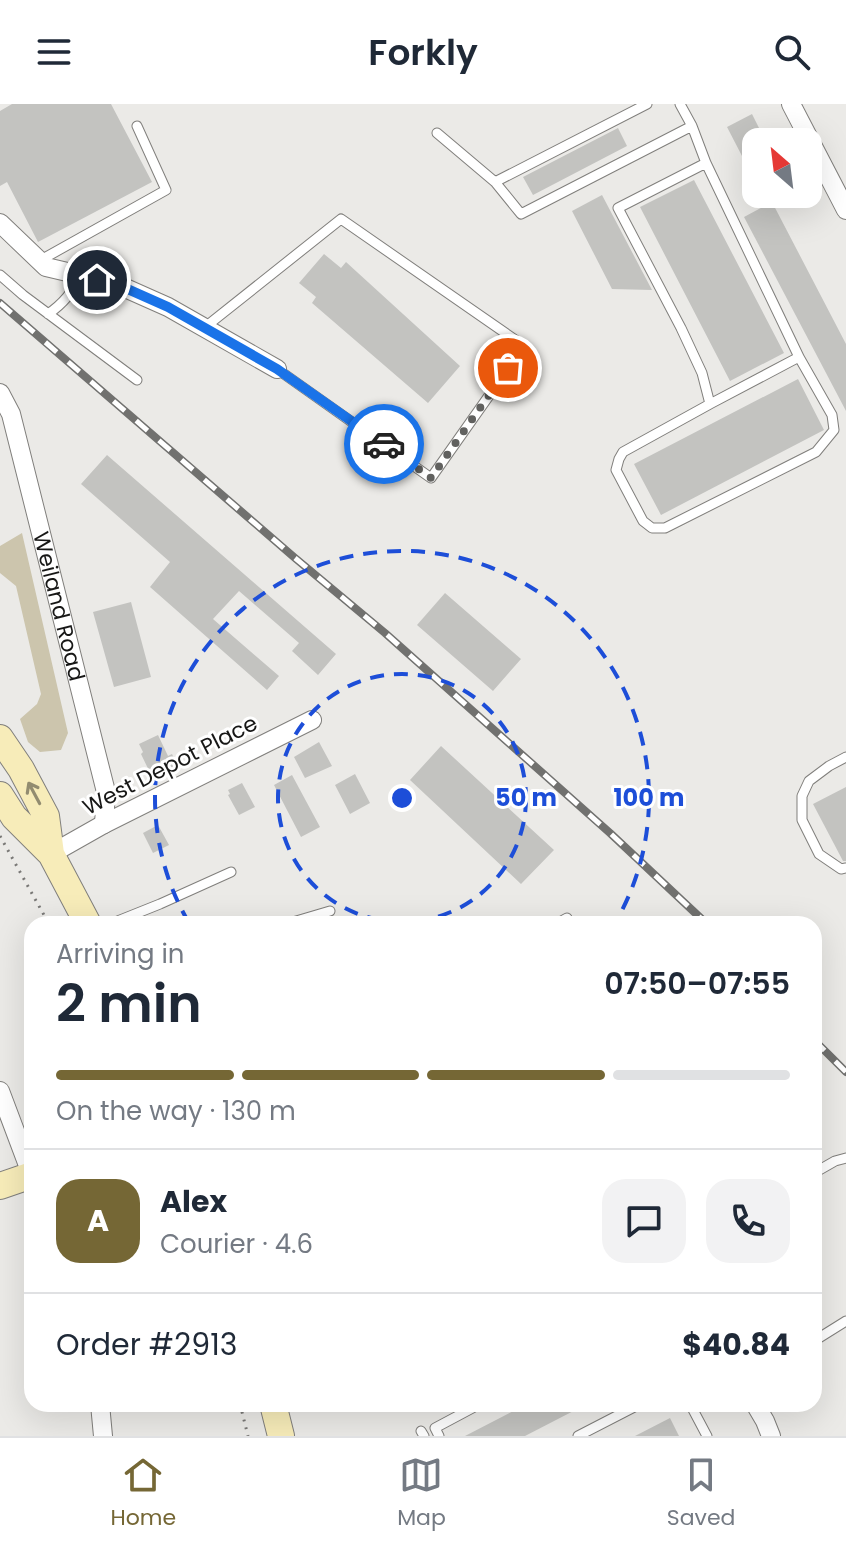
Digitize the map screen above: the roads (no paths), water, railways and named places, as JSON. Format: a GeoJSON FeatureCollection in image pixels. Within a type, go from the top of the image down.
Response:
{"type":"FeatureCollection","features":[{"type":"Feature","properties":{"kind":"main road"},"geometry":{"type":"LineString","coordinates":[[0,738],[46,816],[51,854]]}},
{"type":"Feature","properties":{"kind":"main road"},"geometry":{"type":"LineString","coordinates":[[0,795],[14,817],[51,854],[84,916]]}},
{"type":"Feature","properties":{"kind":"main road"},"geometry":{"type":"LineString","coordinates":[[0,1186],[24,1178]]}},
{"type":"Feature","properties":{"kind":"main road"},"geometry":{"type":"LineString","coordinates":[[275,1412],[281,1436]]}},
{"type":"Feature","properties":{"kind":"street"},"geometry":{"type":"LineString","coordinates":[[797,106],[846,210]]}},
{"type":"Feature","properties":{"kind":"street"},"geometry":{"type":"LineString","coordinates":[[0,223],[46,267],[114,283],[168,307],[277,369]]}},
{"type":"Feature","properties":{"kind":"street","name":"Weiland Road"},"geometry":{"type":"LineString","coordinates":[[0,393],[11,414],[106,792],[104,824]]}},
{"type":"Feature","properties":{"kind":"street","name":"West Depot Place"},"geometry":{"type":"LineString","coordinates":[[51,854],[104,824],[312,720]]}},
{"type":"Feature","properties":{"kind":"street"},"geometry":{"type":"LineString","coordinates":[[0,1091],[24,1154]]}},
{"type":"Feature","properties":{"kind":"street"},"geometry":{"type":"LineString","coordinates":[[101,1412],[103,1436]]}},
{"type":"Feature","properties":{"kind":"street"},"geometry":{"type":"LineString","coordinates":[[760,1412],[771,1436]]}},
{"type":"Feature","properties":{"kind":"lane"},"geometry":{"type":"LineString","coordinates":[[495,182],[647,104]]}},
{"type":"Feature","properties":{"kind":"lane"},"geometry":{"type":"LineString","coordinates":[[680,104],[799,357],[832,415],[834,430],[816,452],[665,528],[652,528],[643,521],[616,470],[623,452],[799,357]]}},
{"type":"Feature","properties":{"kind":"lane"},"geometry":{"type":"LineString","coordinates":[[39,261],[166,190],[137,126]]}},
{"type":"Feature","properties":{"kind":"lane"},"geometry":{"type":"LineString","coordinates":[[437,133],[495,182],[521,214],[692,126]]}},
{"type":"Feature","properties":{"kind":"lane"},"geometry":{"type":"LineString","coordinates":[[706,163],[618,208],[697,362],[710,404]]}},
{"type":"Feature","properties":{"kind":"lane"},"geometry":{"type":"LineString","coordinates":[[204,328],[341,219],[524,346],[431,478],[277,369]]}},
{"type":"Feature","properties":{"kind":"lane"},"geometry":{"type":"LineString","coordinates":[[0,275],[137,380]]}},
{"type":"Feature","properties":{"kind":"lane"},"geometry":{"type":"LineString","coordinates":[[48,314],[69,296],[81,276]]}},
{"type":"Feature","properties":{"kind":"lane"},"geometry":{"type":"LineString","coordinates":[[846,757],[809,781],[802,796],[802,820],[819,854],[841,869],[846,868]]}},
{"type":"Feature","properties":{"kind":"lane"},"geometry":{"type":"LineString","coordinates":[[130,916],[231,872]]}},
{"type":"Feature","properties":{"kind":"lane"},"geometry":{"type":"LineString","coordinates":[[313,916],[330,911]]}},
{"type":"Feature","properties":{"kind":"lane"},"geometry":{"type":"LineString","coordinates":[[822,1168],[846,1158]]}},
{"type":"Feature","properties":{"kind":"lane"},"geometry":{"type":"LineString","coordinates":[[822,1336],[846,1321]]}},
{"type":"Feature","properties":{"kind":"lane"},"geometry":{"type":"LineString","coordinates":[[439,1436],[435,1428],[465,1412]]}},
{"type":"Feature","properties":{"kind":"lane"},"geometry":{"type":"LineString","coordinates":[[578,1436],[624,1412]]}},
{"type":"Feature","properties":{"kind":"lane"},"geometry":{"type":"LineString","coordinates":[[694,1412],[707,1436]]}},
{"type":"Feature","properties":{"kind":"railway"},"geometry":{"type":"LineString","coordinates":[[0,303],[385,633],[698,916]]}},
{"type":"Feature","properties":{"kind":"railway"},"geometry":{"type":"LineString","coordinates":[[822,1048],[846,1072]]}}]}
